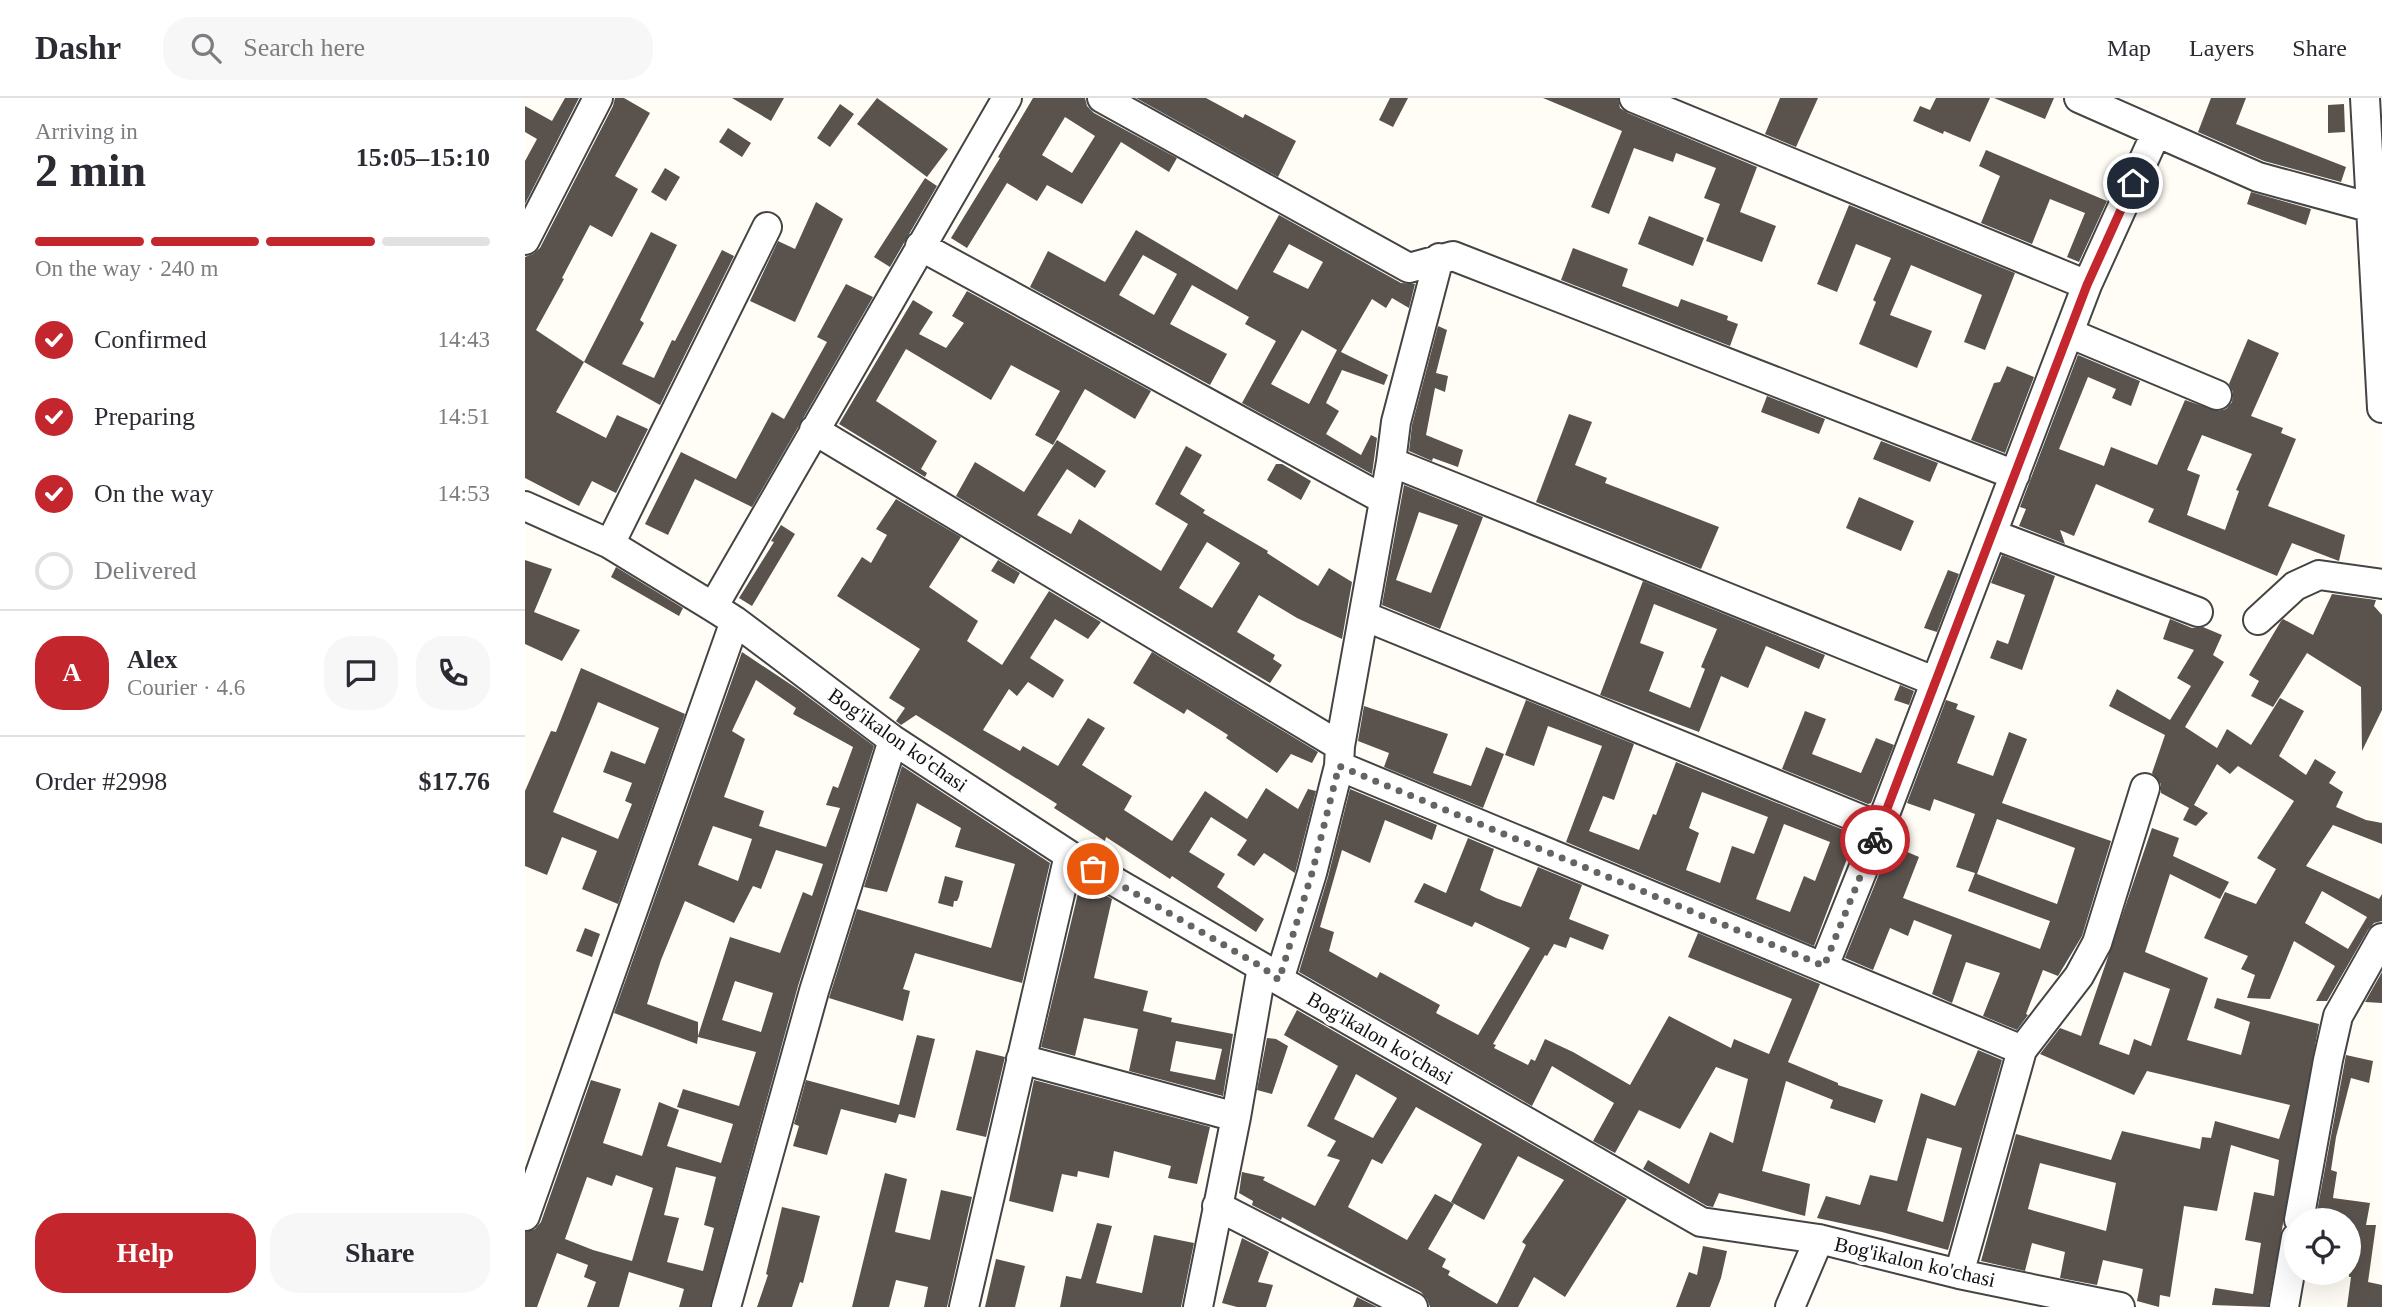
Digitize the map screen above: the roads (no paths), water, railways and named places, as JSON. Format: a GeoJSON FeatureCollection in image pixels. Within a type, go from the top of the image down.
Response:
{"type":"FeatureCollection","features":[{"type":"Feature","properties":{"kind":"street"},"geometry":{"type":"LineString","coordinates":[[525,240],[598,98]]}},
{"type":"Feature","properties":{"kind":"street"},"geometry":{"type":"LineString","coordinates":[[525,1216],[536,1147],[724,614],[814,430],[1007,98]]}},
{"type":"Feature","properties":{"kind":"street"},"geometry":{"type":"LineString","coordinates":[[1102,98],[1409,268],[1453,256],[2015,475]]}},
{"type":"Feature","properties":{"kind":"street"},"geometry":{"type":"LineString","coordinates":[[1634,98],[2087,285]]}},
{"type":"Feature","properties":{"kind":"street"},"geometry":{"type":"LineString","coordinates":[[2079,98],[2258,177],[2372,208]]}},
{"type":"Feature","properties":{"kind":"street"},"geometry":{"type":"LineString","coordinates":[[2365,98],[2382,408]]}},
{"type":"Feature","properties":{"kind":"street"},"geometry":{"type":"LineString","coordinates":[[1824,966],[1880,827],[2087,285],[2156,133]]}},
{"type":"Feature","properties":{"kind":"street"},"geometry":{"type":"LineString","coordinates":[[610,544],[767,228]]}},
{"type":"Feature","properties":{"kind":"street"},"geometry":{"type":"LineString","coordinates":[[920,246],[1383,499]]}},
{"type":"Feature","properties":{"kind":"street"},"geometry":{"type":"LineString","coordinates":[[1198,1307],[1236,1117],[1270,973],[1312,873],[1340,756],[1396,422],[1439,258]]}},
{"type":"Feature","properties":{"kind":"street"},"geometry":{"type":"LineString","coordinates":[[2069,333],[2217,395]]}},
{"type":"Feature","properties":{"kind":"street"},"geometry":{"type":"LineString","coordinates":[[814,430],[1340,756],[2022,1050]]}},
{"type":"Feature","properties":{"kind":"street"},"geometry":{"type":"LineString","coordinates":[[1391,462],[1934,681]]}},
{"type":"Feature","properties":{"kind":"street","name":"Bog'ikalon ko'chasi"},"geometry":{"type":"LineString","coordinates":[[525,506],[610,544],[724,614],[893,740],[1069,855],[1701,1222],[1819,1239],[1959,1273],[2120,1307]]}},
{"type":"Feature","properties":{"kind":"street"},"geometry":{"type":"LineString","coordinates":[[1992,534],[2198,612]]}},
{"type":"Feature","properties":{"kind":"street"},"geometry":{"type":"LineString","coordinates":[[2258,620],[2295,586],[2319,575],[2382,584]]}},
{"type":"Feature","properties":{"kind":"street"},"geometry":{"type":"LineString","coordinates":[[1364,616],[1880,827]]}},
{"type":"Feature","properties":{"kind":"street"},"geometry":{"type":"LineString","coordinates":[[726,1307],[814,991],[893,740]]}},
{"type":"Feature","properties":{"kind":"street"},"geometry":{"type":"LineString","coordinates":[[1959,1273],[2022,1050],[2079,976],[2098,943],[2145,788]]}},
{"type":"Feature","properties":{"kind":"street"},"geometry":{"type":"LineString","coordinates":[[964,1307],[1069,855]]}},
{"type":"Feature","properties":{"kind":"street"},"geometry":{"type":"LineString","coordinates":[[2301,1208],[2338,1016],[2382,937]]}},
{"type":"Feature","properties":{"kind":"street"},"geometry":{"type":"LineString","coordinates":[[1021,1059],[1236,1117]]}},
{"type":"Feature","properties":{"kind":"street"},"geometry":{"type":"LineString","coordinates":[[1217,1206],[1413,1307]]}},
{"type":"Feature","properties":{"kind":"street"},"geometry":{"type":"LineString","coordinates":[[1790,1307],[1819,1239]]}},
{"type":"Feature","properties":{"kind":"street"},"geometry":{"type":"LineString","coordinates":[[2284,1307],[2288,1285]]}}]}
